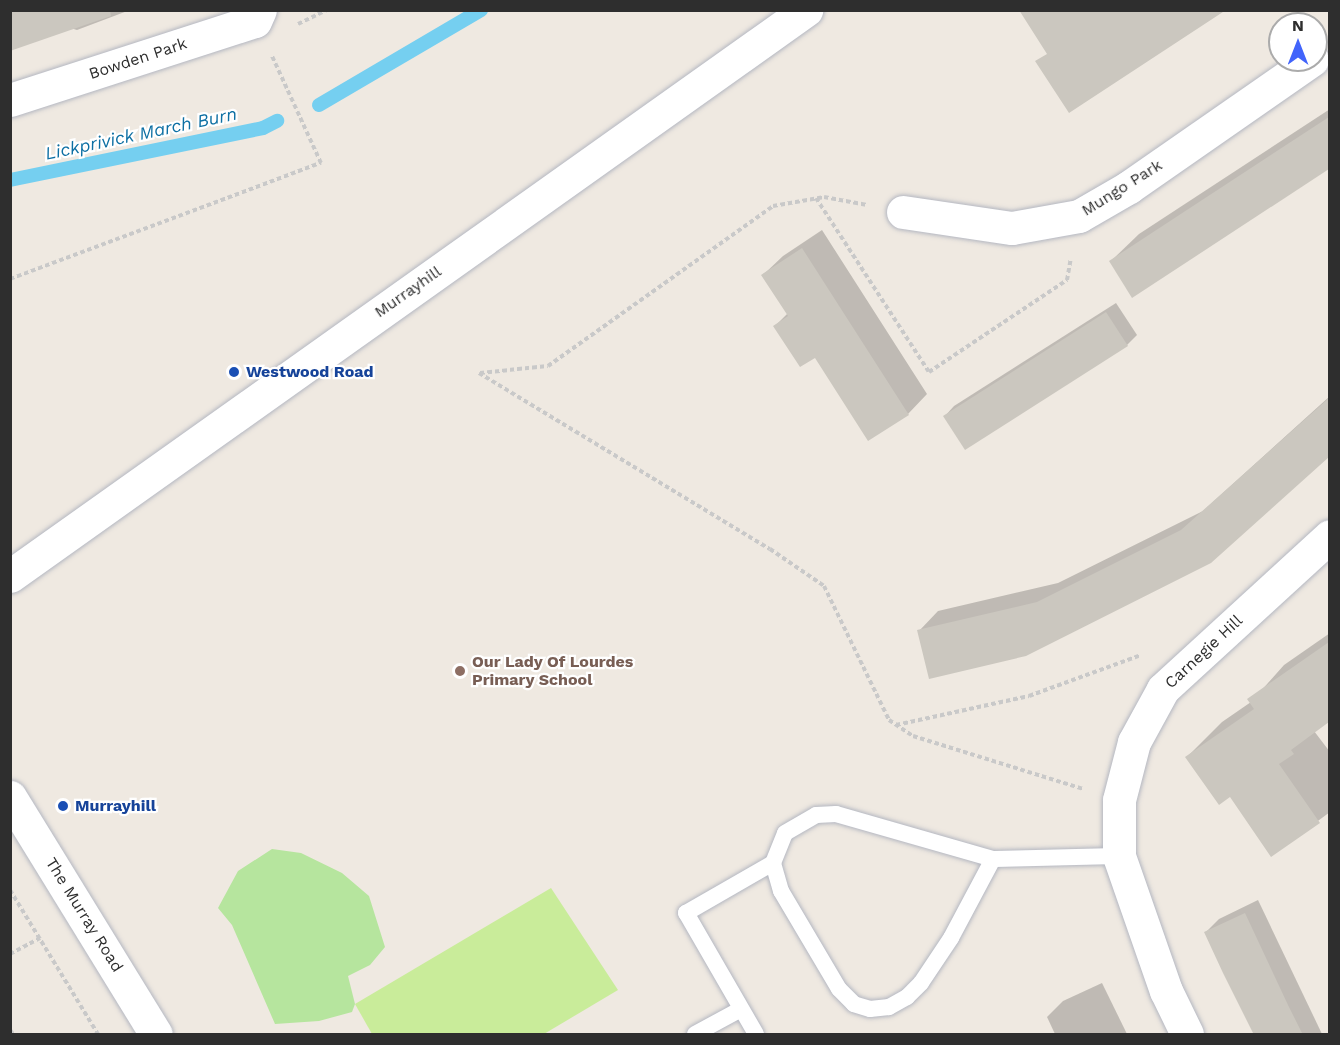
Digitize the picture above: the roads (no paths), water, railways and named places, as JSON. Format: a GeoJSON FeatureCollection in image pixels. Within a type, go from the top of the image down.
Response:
{"type":"FeatureCollection","features":[{"type":"Feature","properties":{"kind":"street","name":"Murrayhill"},"geometry":{"type":"LineString","coordinates":[[10,576],[806,10]]}},
{"type":"Feature","properties":{"kind":"street","name":"Bowden Park"},"geometry":{"type":"LineString","coordinates":[[10,100],[258,16]]}},
{"type":"Feature","properties":{"kind":"street","name":"Mungo Park"},"geometry":{"type":"LineString","coordinates":[[903,212],[1012,228],[1078,216],[1129,187],[1295,72]]}},
{"type":"Feature","properties":{"kind":"street","name":"Carnegie Hill"},"geometry":{"type":"LineString","coordinates":[[1187,1035],[1166,991],[1119,856],[1119,800],[1134,742],[1163,689],[1329,536]]}},
{"type":"Feature","properties":{"kind":"street","name":"The Murray Road"},"geometry":{"type":"LineString","coordinates":[[10,797],[156,1035]]}},
{"type":"Feature","properties":{"kind":"lane"},"geometry":{"type":"LineString","coordinates":[[993,859],[951,938],[921,983],[907,997],[889,1006],[870,1009],[854,1004],[839,989],[781,891],[773,863],[785,833],[816,815],[836,814],[993,859],[1119,856]]}},
{"type":"Feature","properties":{"kind":"lane"},"geometry":{"type":"LineString","coordinates":[[756,1035],[686,913],[773,863]]}},
{"type":"Feature","properties":{"kind":"lane"},"geometry":{"type":"LineString","coordinates":[[695,1035],[741,1009]]}},
{"type":"Feature","properties":{"kind":"waterway","name":"Lickprivick March Burn"},"geometry":{"type":"LineString","coordinates":[[319,105],[481,10]]}},
{"type":"Feature","properties":{"kind":"waterway","name":"Lickprivick March Burn"},"geometry":{"type":"LineString","coordinates":[[10,180],[263,128],[277,121]]}},
{"type":"Feature","properties":{"kind":"place","name":"Westwood Road"},"geometry":{"type":"Point","coordinates":[234,372]}},
{"type":"Feature","properties":{"kind":"place","name":"Our Lady Of Lourdes Primary School"},"geometry":{"type":"Point","coordinates":[460,671]}},
{"type":"Feature","properties":{"kind":"place","name":"Murrayhill"},"geometry":{"type":"Point","coordinates":[63,806]}}]}
